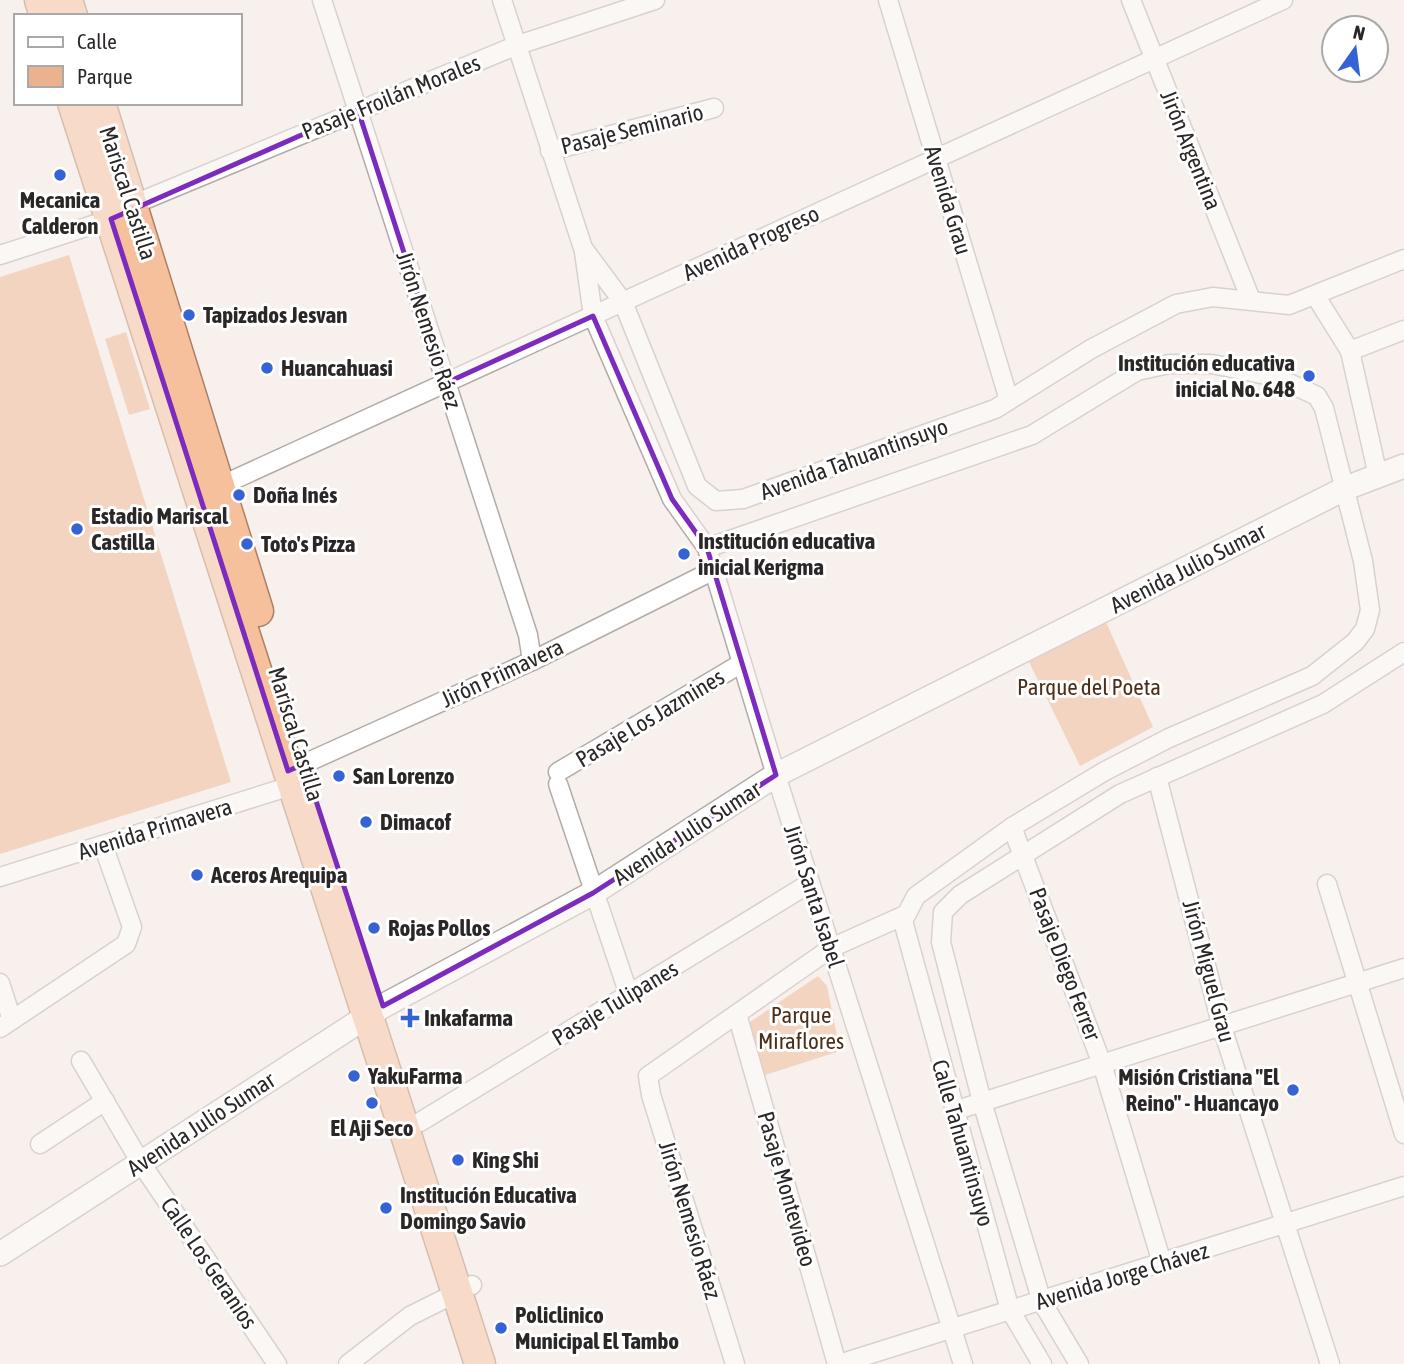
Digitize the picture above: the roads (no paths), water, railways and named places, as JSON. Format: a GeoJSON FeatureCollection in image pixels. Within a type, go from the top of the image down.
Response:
{"type":"FeatureCollection","features":[{"type":"Feature","properties":{"kind":"highway"},"geometry":{"type":"LineString","coordinates":[[74,105],[121,212],[464,1288],[497,1364]]}},
{"type":"Feature","properties":{"kind":"highway","name":"Mariscal Castilla"},"geometry":{"type":"LineString","coordinates":[[100,105],[121,212],[220,486],[299,775]]}},
{"type":"Feature","properties":{"kind":"highway"},"geometry":{"type":"LineString","coordinates":[[376,1010],[420,1122],[464,1288],[480,1364]]}},
{"type":"Feature","properties":{"kind":"street","name":"Jirón Nemesio Ráez"},"geometry":{"type":"LineString","coordinates":[[322,0],[528,635],[532,661]]}},
{"type":"Feature","properties":{"kind":"street","name":"Avenida Tahuantinsuyo"},"geometry":{"type":"LineString","coordinates":[[502,0],[514,46],[583,248],[593,316],[672,499],[707,548]]}},
{"type":"Feature","properties":{"kind":"street","name":"Pasaje Froilán Morales"},"geometry":{"type":"LineString","coordinates":[[0,256],[121,212],[514,46],[655,0]]}},
{"type":"Feature","properties":{"kind":"street","name":"Avenida Grau"},"geometry":{"type":"LineString","coordinates":[[888,0],[1009,400]]}},
{"type":"Feature","properties":{"kind":"street","name":"Jirón Argentina"},"geometry":{"type":"LineString","coordinates":[[1130,0],[1251,300]]}},
{"type":"Feature","properties":{"kind":"street","name":"Avenida Progreso"},"geometry":{"type":"LineString","coordinates":[[220,486],[1283,0]]}},
{"type":"Feature","properties":{"kind":"street","name":"Pasaje Seminario"},"geometry":{"type":"LineString","coordinates":[[550,151],[714,108]]}},
{"type":"Feature","properties":{"kind":"street","name":"Avenida Tahuantinsuyo"},"geometry":{"type":"LineString","coordinates":[[583,248],[623,302],[697,486],[716,501],[743,499],[995,409],[1091,349],[1176,304],[1213,297],[1251,300]]}},
{"type":"Feature","properties":{"kind":"street"},"geometry":{"type":"LineString","coordinates":[[1251,300],[1289,305],[1404,259]]}},
{"type":"Feature","properties":{"kind":"street"},"geometry":{"type":"LineString","coordinates":[[1315,295],[1350,351],[1378,476]]}},
{"type":"Feature","properties":{"kind":"street"},"geometry":{"type":"LineString","coordinates":[[1350,351],[1404,330]]}},
{"type":"Feature","properties":{"kind":"street"},"geometry":{"type":"LineString","coordinates":[[707,548],[1032,435],[1137,371],[1169,364],[1212,363],[1276,377],[1301,386],[1317,396],[1324,408],[1346,488],[1363,561],[1370,610],[1365,629],[1355,642],[1312,676],[1169,738],[1105,771],[1012,827],[916,896],[905,915],[831,948],[737,1014]]}},
{"type":"Feature","properties":{"kind":"street","name":"Avenida Julio Sumar"},"geometry":{"type":"LineString","coordinates":[[0,1254],[376,1010],[593,893],[776,775],[1346,488],[1404,466]]}},
{"type":"Feature","properties":{"kind":"street","name":"Jirón Santa Isabel"},"geometry":{"type":"LineString","coordinates":[[707,548],[776,775],[963,1364]]}},
{"type":"Feature","properties":{"kind":"street","name":"Jirón Primavera"},"geometry":{"type":"LineString","coordinates":[[299,775],[714,570]]}},
{"type":"Feature","properties":{"kind":"street"},"geometry":{"type":"LineString","coordinates":[[1024,854],[1120,794],[1323,704],[1404,652]]}},
{"type":"Feature","properties":{"kind":"street","name":"Pasaje Los Jazmines"},"geometry":{"type":"LineString","coordinates":[[593,893],[558,778],[742,663]]}},
{"type":"Feature","properties":{"kind":"street","name":"Avenida Primavera"},"geometry":{"type":"LineString","coordinates":[[0,877],[103,845],[299,775]]}},
{"type":"Feature","properties":{"kind":"street","name":"Jirón Miguel Grau"},"geometry":{"type":"LineString","coordinates":[[1157,777],[1222,1027],[1330,1364]]}},
{"type":"Feature","properties":{"kind":"street","name":"Pasaje Diego Ferrer"},"geometry":{"type":"LineString","coordinates":[[1012,827],[1102,1064],[1163,1263]]}},
{"type":"Feature","properties":{"kind":"street"},"geometry":{"type":"LineString","coordinates":[[0,983],[6,1024],[130,939],[132,927],[103,845]]}},
{"type":"Feature","properties":{"kind":"street","name":"Calle Tahuantinsuyo"},"geometry":{"type":"LineString","coordinates":[[1024,854],[960,895],[943,912],[940,925],[941,942],[982,1102],[1042,1301],[1079,1364]]}},
{"type":"Feature","properties":{"kind":"street","name":"Pasaje Tulipanes"},"geometry":{"type":"LineString","coordinates":[[420,1122],[810,883]]}},
{"type":"Feature","properties":{"kind":"street"},"geometry":{"type":"LineString","coordinates":[[1327,884],[1404,1134]]}},
{"type":"Feature","properties":{"kind":"street"},"geometry":{"type":"LineString","coordinates":[[593,893],[629,995]]}},
{"type":"Feature","properties":{"kind":"street","name":"Calle Tahuantinsuyo"},"geometry":{"type":"LineString","coordinates":[[905,915],[903,921],[908,948],[1010,1310],[1042,1364]]}},
{"type":"Feature","properties":{"kind":"street"},"geometry":{"type":"LineString","coordinates":[[954,1111],[1404,968]]}},
{"type":"Feature","properties":{"kind":"street","name":"Jirón Nemesio Ráez"},"geometry":{"type":"LineString","coordinates":[[735,1364],[651,1094],[648,1076],[737,1014]]}},
{"type":"Feature","properties":{"kind":"street","name":"Pasaje Montevideo"},"geometry":{"type":"LineString","coordinates":[[737,1014],[838,1364]]}},
{"type":"Feature","properties":{"kind":"street","name":"Calle Los Geranios"},"geometry":{"type":"LineString","coordinates":[[80,1061],[141,1163],[277,1364]]}},
{"type":"Feature","properties":{"kind":"street"},"geometry":{"type":"LineString","coordinates":[[40,1144],[105,1101]]}},
{"type":"Feature","properties":{"kind":"street","name":"Avenida Jorge Chávez"},"geometry":{"type":"LineString","coordinates":[[838,1364],[1404,1186]]}},
{"type":"Feature","properties":{"kind":"street"},"geometry":{"type":"LineString","coordinates":[[348,1364],[410,1316],[464,1288]]}},
{"type":"Feature","properties":{"kind":"place","name":"Mecanica Calderon"},"geometry":{"type":"Point","coordinates":[60,175]}},
{"type":"Feature","properties":{"kind":"place","name":"Tapizados Jesvan"},"geometry":{"type":"Point","coordinates":[189,315]}},
{"type":"Feature","properties":{"kind":"place","name":"Huancahuasi"},"geometry":{"type":"Point","coordinates":[267,368]}},
{"type":"Feature","properties":{"kind":"place","name":"Institución educativa inicial No. 648"},"geometry":{"type":"Point","coordinates":[1309,376]}},
{"type":"Feature","properties":{"kind":"place","name":"Doña Inés"},"geometry":{"type":"Point","coordinates":[239,495]}},
{"type":"Feature","properties":{"kind":"place","name":"Estadio Mariscal Castilla"},"geometry":{"type":"Point","coordinates":[77,529]}},
{"type":"Feature","properties":{"kind":"place","name":"Toto's Pizza"},"geometry":{"type":"Point","coordinates":[247,544]}},
{"type":"Feature","properties":{"kind":"place","name":"Institución educativa inicial Kerigma"},"geometry":{"type":"Point","coordinates":[684,554]}},
{"type":"Feature","properties":{"kind":"place","name":"San Lorenzo"},"geometry":{"type":"Point","coordinates":[339,776]}},
{"type":"Feature","properties":{"kind":"place","name":"Dimacof"},"geometry":{"type":"Point","coordinates":[366,822]}},
{"type":"Feature","properties":{"kind":"place","name":"Aceros Arequipa"},"geometry":{"type":"Point","coordinates":[197,875]}},
{"type":"Feature","properties":{"kind":"place","name":"Rojas Pollos"},"geometry":{"type":"Point","coordinates":[374,928]}},
{"type":"Feature","properties":{"kind":"place","name":"Inkafarma"},"geometry":{"type":"Point","coordinates":[410,1018]}},
{"type":"Feature","properties":{"kind":"place","name":"YakuFarma"},"geometry":{"type":"Point","coordinates":[354,1076]}},
{"type":"Feature","properties":{"kind":"place","name":"Misión Cristiana \"El Reino\" - Huancayo"},"geometry":{"type":"Point","coordinates":[1293,1090]}},
{"type":"Feature","properties":{"kind":"place","name":"El Aji Seco"},"geometry":{"type":"Point","coordinates":[372,1103]}},
{"type":"Feature","properties":{"kind":"place","name":"King Shi"},"geometry":{"type":"Point","coordinates":[458,1160]}},
{"type":"Feature","properties":{"kind":"place","name":"Institución Educativa Domingo Savio"},"geometry":{"type":"Point","coordinates":[386,1208]}},
{"type":"Feature","properties":{"kind":"place","name":"Policlinico Municipal El Tambo"},"geometry":{"type":"Point","coordinates":[501,1328]}},
{"type":"Feature","properties":{"kind":"park label","name":"Parque del Poeta"},"geometry":{"type":"Point","coordinates":[1089,687]}},
{"type":"Feature","properties":{"kind":"park label","name":"Parque Miraflores"},"geometry":{"type":"Point","coordinates":[801,1028]}}]}
